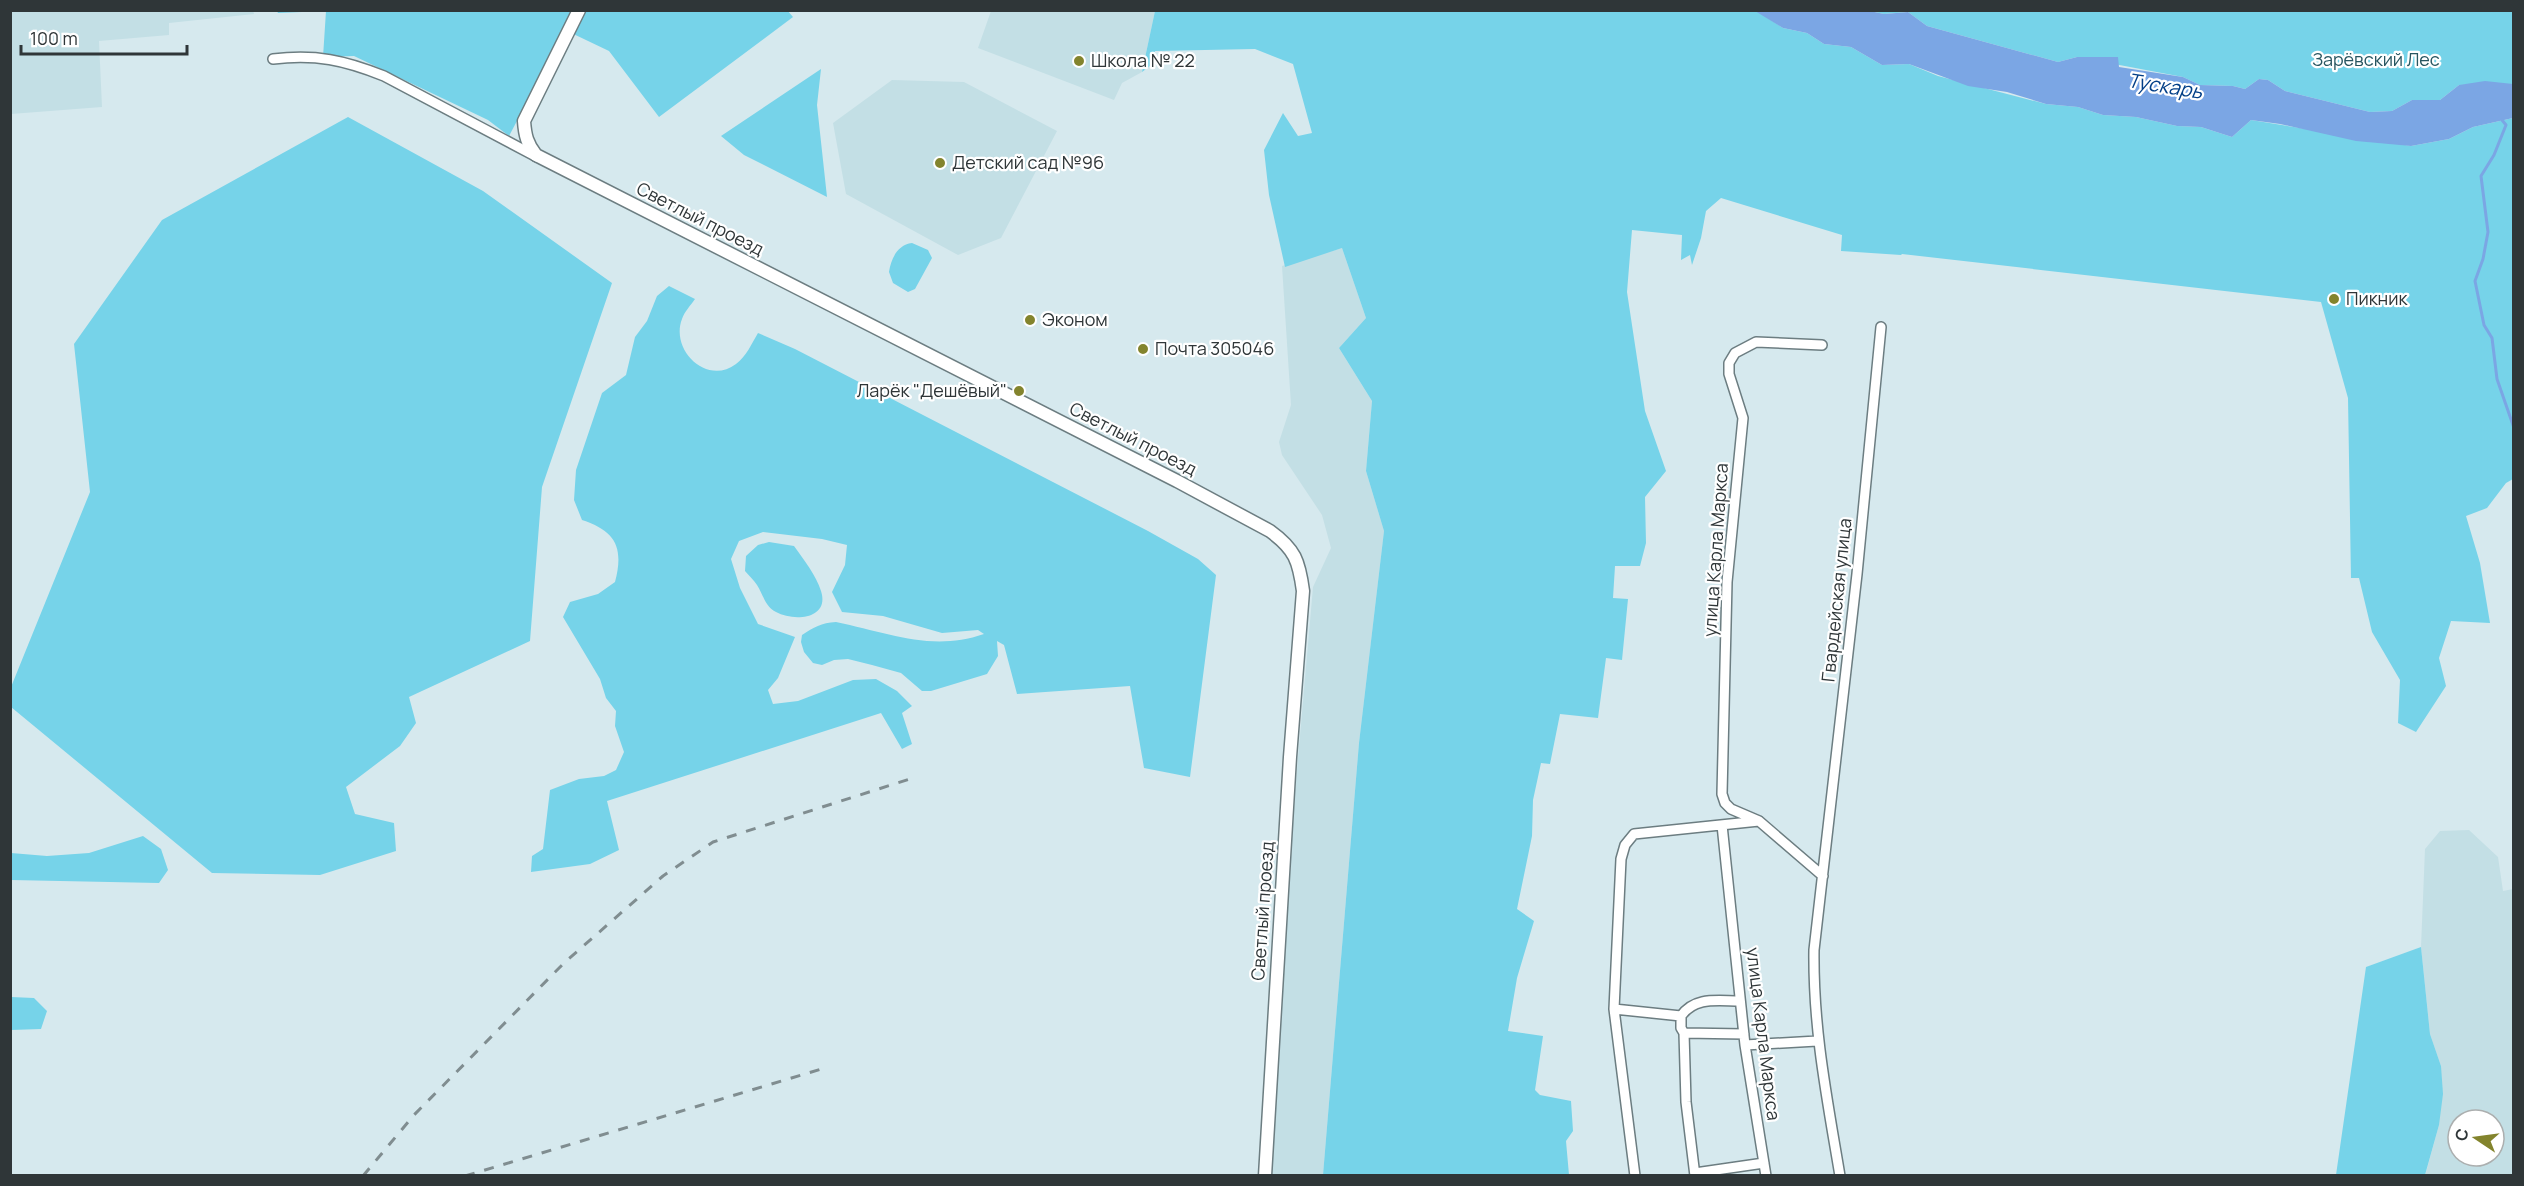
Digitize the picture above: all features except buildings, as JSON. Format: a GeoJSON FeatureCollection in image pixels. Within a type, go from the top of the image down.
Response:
{"type":"FeatureCollection","features":[{"type":"Feature","properties":{"kind":"street","name":"Светлый проезд"},"geometry":{"type":"LineString","coordinates":[[579,10],[524,121],[525,134],[536,155],[1187,486],[1270,531],[1284,541],[1294,553],[1300,567],[1303,591],[1290,757],[1265,1176]]}},
{"type":"Feature","properties":{"kind":"street"},"geometry":{"type":"LineString","coordinates":[[273,59],[301,56],[323,57],[362,67],[394,81],[547,162]]}},
{"type":"Feature","properties":{"kind":"street","name":"Гвардейская улица"},"geometry":{"type":"LineString","coordinates":[[1823,876],[1857,574],[1881,327]]}},
{"type":"Feature","properties":{"kind":"street","name":"улица Карла Маркса"},"geometry":{"type":"LineString","coordinates":[[1822,345],[1756,342],[1735,353],[1729,363],[1729,374],[1743,418],[1726,582],[1722,794],[1725,803],[1731,809],[1759,821],[1823,876]]}},
{"type":"Feature","properties":{"kind":"street"},"geometry":{"type":"LineString","coordinates":[[1635,1176],[1614,1009],[1618,898],[1621,859],[1625,845],[1634,834],[1759,821]]}},
{"type":"Feature","properties":{"kind":"street","name":"улица Карла Маркса"},"geometry":{"type":"LineString","coordinates":[[1722,825],[1745,1045],[1766,1176]]}},
{"type":"Feature","properties":{"kind":"street"},"geometry":{"type":"LineString","coordinates":[[1823,876],[1814,950],[1813,995],[1817,1041],[1840,1176]]}},
{"type":"Feature","properties":{"kind":"street"},"geometry":{"type":"LineString","coordinates":[[1740,1000],[1698,1001],[1687,1008],[1681,1016],[1681,1028],[1684,1033],[1686,1102],[1695,1174],[1764,1163]]}},
{"type":"Feature","properties":{"kind":"street"},"geometry":{"type":"LineString","coordinates":[[1614,1009],[1681,1016]]}},
{"type":"Feature","properties":{"kind":"street"},"geometry":{"type":"LineString","coordinates":[[1684,1033],[1744,1034]]}},
{"type":"Feature","properties":{"kind":"street"},"geometry":{"type":"LineString","coordinates":[[1745,1045],[1817,1041]]}},
{"type":"Feature","properties":{"kind":"shaded area"},"geometry":{"type":"Polygon","coordinates":[[[11,10],[253,10],[254,14],[169,23],[169,35],[99,41],[102,107],[11,114],[11,10]]]}},
{"type":"Feature","properties":{"kind":"shaded area","name":"Школа № 22"},"geometry":{"type":"Polygon","coordinates":[[[991,11],[1155,11],[1142,72],[1122,83],[1114,100],[978,48],[991,11]]]}},
{"type":"Feature","properties":{"kind":"shaded area","name":"Детский сад №96"},"geometry":{"type":"Polygon","coordinates":[[[892,80],[964,82],[1057,131],[1001,238],[958,255],[846,194],[833,123],[892,80]]]}},
{"type":"Feature","properties":{"kind":"shaded area"},"geometry":{"type":"Polygon","coordinates":[[[1342,248],[1366,318],[1339,348],[1372,401],[1366,471],[1384,531],[1359,743],[1323,1175],[1271,1176],[1295,793],[1313,587],[1331,548],[1322,515],[1282,455],[1279,442],[1291,405],[1282,266],[1342,248]]]}},
{"type":"Feature","properties":{"kind":"shaded area"},"geometry":{"type":"Polygon","coordinates":[[[2469,830],[2498,857],[2503,891],[2513,889],[2513,1175],[2425,1176],[2439,1125],[2441,1066],[2430,1034],[2421,947],[2425,849],[2440,831],[2469,830]]]}},
{"type":"Feature","properties":{"kind":"green space"},"geometry":{"type":"Polygon","coordinates":[[[787,10],[793,17],[659,117],[609,51],[565,30],[509,136],[488,120],[354,56],[323,57],[326,11],[278,13],[277,11],[787,10]]]}},
{"type":"Feature","properties":{"kind":"green space"},"geometry":{"type":"Polygon","coordinates":[[[1755,10],[1783,28],[1807,33],[1824,44],[1851,47],[1882,65],[1909,64],[1938,76],[2046,104],[2078,107],[2103,115],[2136,117],[2177,126],[2201,127],[2232,137],[2251,120],[2411,146],[2449,139],[2473,127],[2513,118],[2513,479],[2506,483],[2487,508],[2466,516],[2480,563],[2490,623],[2451,621],[2439,658],[2446,686],[2416,732],[2398,723],[2400,680],[2372,632],[2359,578],[2351,578],[2348,398],[2321,302],[1902,254],[1841,251],[1842,235],[1721,198],[1706,211],[1701,238],[1692,265],[1690,255],[1681,260],[1682,235],[1632,230],[1627,292],[1645,411],[1666,471],[1645,497],[1646,543],[1640,566],[1615,566],[1613,598],[1628,599],[1622,660],[1606,658],[1598,718],[1560,714],[1550,764],[1541,763],[1533,800],[1532,836],[1517,909],[1534,921],[1517,978],[1508,1031],[1543,1036],[1535,1090],[1540,1095],[1571,1101],[1573,1131],[1566,1141],[1569,1175],[1323,1175],[1359,743],[1384,531],[1366,471],[1372,401],[1339,348],[1366,318],[1342,248],[1285,267],[1269,195],[1264,150],[1283,113],[1298,136],[1312,133],[1293,64],[1255,49],[1155,51],[1150,66],[1142,72],[1155,11],[1755,10]]]}},
{"type":"Feature","properties":{"kind":"green space","name":"Зарёвский Лес"},"geometry":{"type":"Polygon","coordinates":[[[1870,11],[2513,11],[2513,84],[2459,85],[2440,100],[2412,100],[2392,111],[2370,112],[2285,91],[2268,80],[2259,79],[2245,89],[2233,86],[2200,85],[2183,77],[2077,57],[2058,62],[1927,26],[1908,12],[1884,14],[1870,11]]]}},
{"type":"Feature","properties":{"kind":"green space"},"geometry":{"type":"Polygon","coordinates":[[[821,69],[817,105],[827,197],[744,155],[721,136],[821,69]]]}},
{"type":"Feature","properties":{"kind":"green space"},"geometry":{"type":"Polygon","coordinates":[[[348,117],[483,191],[612,283],[542,487],[530,641],[409,697],[416,723],[400,746],[346,787],[355,814],[394,823],[396,851],[320,875],[212,873],[11,707],[11,687],[90,492],[74,344],[162,220],[348,117]]]}},
{"type":"Feature","properties":{"kind":"green space"},"geometry":{"type":"Polygon","coordinates":[[[912,243],[928,250],[932,258],[915,289],[908,292],[893,283],[889,272],[896,253],[902,247],[912,243]]]}},
{"type":"Feature","properties":{"kind":"green space"},"geometry":{"type":"Polygon","coordinates":[[[669,286],[695,299],[683,316],[680,331],[681,342],[686,353],[703,368],[714,371],[725,370],[736,364],[746,354],[758,333],[795,349],[1148,531],[1198,559],[1216,575],[1190,777],[1144,768],[1130,686],[1017,694],[1004,645],[997,641],[998,656],[987,674],[931,691],[922,691],[901,673],[848,659],[834,660],[822,665],[813,663],[804,652],[801,642],[802,635],[818,626],[836,622],[928,641],[965,639],[984,634],[978,630],[942,633],[883,616],[842,612],[832,592],[845,565],[847,545],[822,539],[763,532],[739,541],[731,559],[740,588],[758,624],[795,637],[778,678],[768,690],[773,704],[798,701],[853,680],[876,679],[897,691],[912,706],[902,713],[912,744],[902,749],[881,713],[607,801],[619,850],[590,864],[531,872],[532,856],[543,849],[550,790],[579,779],[604,776],[616,770],[624,752],[615,726],[616,711],[606,698],[600,679],[563,617],[570,602],[598,594],[615,582],[618,570],[617,550],[610,535],[594,524],[582,520],[574,500],[576,470],[602,393],[626,375],[635,337],[647,321],[657,296],[669,286]]]}},
{"type":"Feature","properties":{"kind":"green space"},"geometry":{"type":"Polygon","coordinates":[[[769,542],[794,546],[809,568],[821,591],[820,608],[815,613],[809,616],[792,617],[772,610],[756,583],[745,571],[746,556],[758,545],[769,542]]]}},
{"type":"Feature","properties":{"kind":"green space"},"geometry":{"type":"Polygon","coordinates":[[[143,836],[161,849],[168,870],[159,883],[11,880],[11,853],[47,856],[89,853],[143,836]]]}},
{"type":"Feature","properties":{"kind":"green space"},"geometry":{"type":"Polygon","coordinates":[[[2421,947],[2430,1034],[2441,1066],[2443,1094],[2439,1125],[2425,1175],[2336,1175],[2366,967],[2421,947]]]}},
{"type":"Feature","properties":{"kind":"green space"},"geometry":{"type":"Polygon","coordinates":[[[11,997],[34,998],[47,1011],[41,1029],[11,1030],[11,997]]]}},
{"type":"Feature","properties":{"kind":"water","name":"Тускарь"},"geometry":{"type":"Polygon","coordinates":[[[1755,11],[1870,11],[1884,14],[1908,12],[1927,26],[2058,62],[2077,57],[2118,57],[2119,67],[2183,77],[2200,85],[2233,86],[2245,89],[2259,79],[2268,80],[2285,91],[2370,112],[2392,111],[2412,100],[2440,100],[2459,85],[2485,81],[2513,84],[2513,118],[2473,127],[2449,139],[2411,146],[2356,141],[2251,120],[2232,137],[2201,127],[2177,126],[2136,117],[2103,115],[2078,107],[2046,104],[2007,92],[1968,86],[1909,64],[1882,65],[1851,47],[1824,44],[1807,33],[1783,28],[1755,11]]]}},
{"type":"Feature","properties":{"kind":"waterway"},"geometry":{"type":"LineString","coordinates":[[2502,120],[2506,125],[2494,155],[2481,176],[2488,232],[2483,259],[2475,281],[2484,325],[2492,338],[2497,379],[2514,428]]}},
{"type":"Feature","properties":{"kind":"railway"},"geometry":{"type":"LineString","coordinates":[[363,1176],[414,1115],[564,963],[663,876],[713,842],[916,777]]}},
{"type":"Feature","properties":{"kind":"railway"},"geometry":{"type":"LineString","coordinates":[[465,1176],[825,1068]]}},
{"type":"Feature","properties":{"kind":"place","name":"Школа № 22"},"geometry":{"type":"Point","coordinates":[1079,61]}},
{"type":"Feature","properties":{"kind":"place","name":"Детский сад №96"},"geometry":{"type":"Point","coordinates":[940,163]}},
{"type":"Feature","properties":{"kind":"place","name":"Пикник"},"geometry":{"type":"Point","coordinates":[2334,299]}},
{"type":"Feature","properties":{"kind":"place","name":"Эконом"},"geometry":{"type":"Point","coordinates":[1030,320]}},
{"type":"Feature","properties":{"kind":"place","name":"Почта 305046"},"geometry":{"type":"Point","coordinates":[1143,349]}},
{"type":"Feature","properties":{"kind":"place","name":"Ларёк \"Дешёвый\""},"geometry":{"type":"Point","coordinates":[1019,391]}}]}
